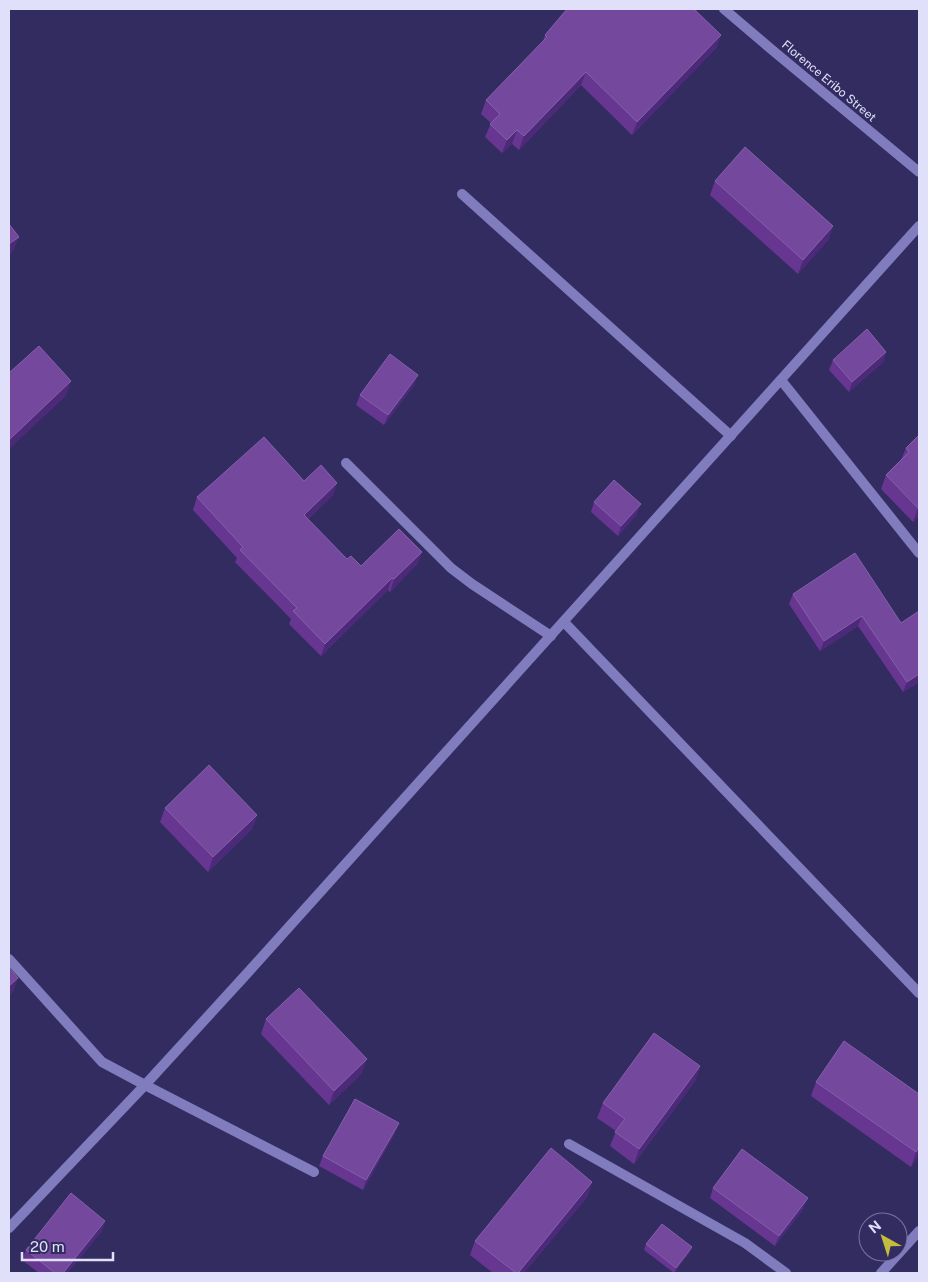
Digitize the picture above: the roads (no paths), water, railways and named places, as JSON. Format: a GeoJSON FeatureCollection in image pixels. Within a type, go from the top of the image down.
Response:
{"type":"FeatureCollection","features":[{"type":"Feature","properties":{"kind":"street","name":"Florence Eribo Street"},"geometry":{"type":"LineString","coordinates":[[724,9],[919,172]]}},
{"type":"Feature","properties":{"kind":"street"},"geometry":{"type":"LineString","coordinates":[[462,194],[731,436]]}},
{"type":"Feature","properties":{"kind":"street"},"geometry":{"type":"LineString","coordinates":[[9,1228],[242,980],[919,226]]}},
{"type":"Feature","properties":{"kind":"street"},"geometry":{"type":"LineString","coordinates":[[781,380],[919,553]]}},
{"type":"Feature","properties":{"kind":"street"},"geometry":{"type":"LineString","coordinates":[[346,463],[451,568],[551,636]]}},
{"type":"Feature","properties":{"kind":"street"},"geometry":{"type":"LineString","coordinates":[[564,622],[919,993]]}},
{"type":"Feature","properties":{"kind":"street"},"geometry":{"type":"LineString","coordinates":[[9,959],[102,1062],[314,1172]]}},
{"type":"Feature","properties":{"kind":"street"},"geometry":{"type":"LineString","coordinates":[[569,1144],[745,1243],[786,1273]]}},
{"type":"Feature","properties":{"kind":"street"},"geometry":{"type":"LineString","coordinates":[[880,1273],[919,1231]]}}]}
